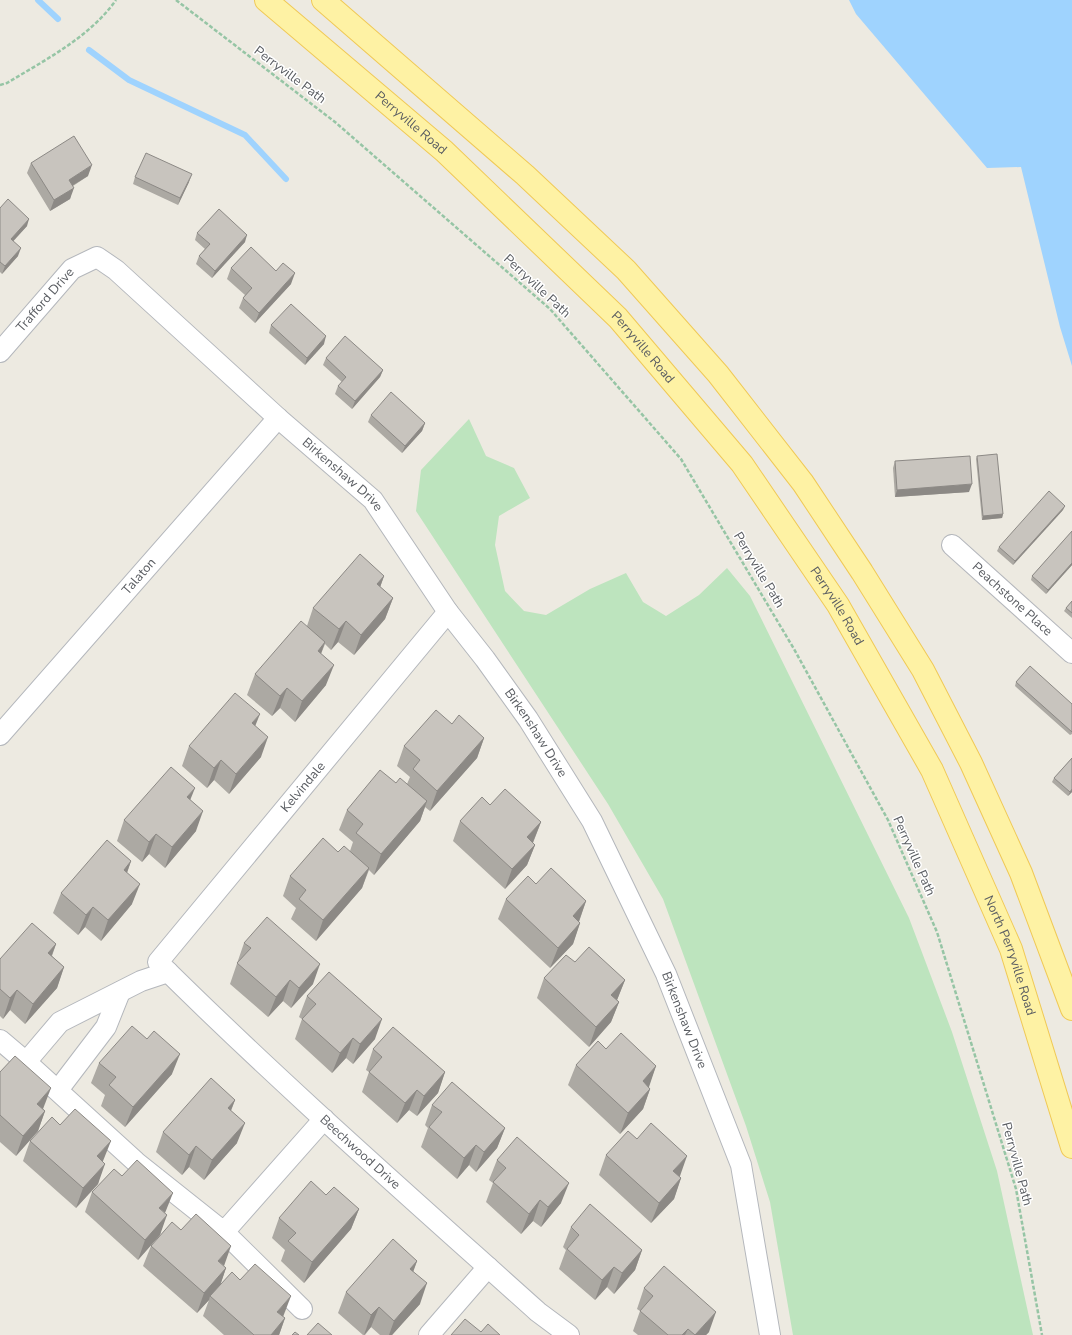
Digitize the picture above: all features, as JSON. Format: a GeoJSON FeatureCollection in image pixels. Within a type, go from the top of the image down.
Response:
{"type":"FeatureCollection","features":[{"type":"Feature","properties":{"kind":"main road","name":"Perryville Road"},"geometry":{"type":"LineString","coordinates":[[266,0],[444,151],[618,318],[742,464],[838,605],[932,770]]}},
{"type":"Feature","properties":{"kind":"main road"},"geometry":{"type":"LineString","coordinates":[[324,1],[525,175],[626,270],[718,374],[803,483],[862,572],[923,670],[972,762],[1021,873],[1072,1009]]}},
{"type":"Feature","properties":{"kind":"main road","name":"North Perryville Road"},"geometry":{"type":"LineString","coordinates":[[932,770],[1011,949],[1072,1147]]}},
{"type":"Feature","properties":{"kind":"street","name":"Trafford Drive"},"geometry":{"type":"LineString","coordinates":[[0,352],[72,269],[96,257]]}},
{"type":"Feature","properties":{"kind":"street","name":"Birkenshaw Drive"},"geometry":{"type":"LineString","coordinates":[[96,257],[116,270],[278,418],[373,500],[448,612],[485,659],[528,720],[592,821],[666,974],[742,1165],[770,1335]]}},
{"type":"Feature","properties":{"kind":"street","name":"Talaton"},"geometry":{"type":"LineString","coordinates":[[0,735],[278,418]]}},
{"type":"Feature","properties":{"kind":"street","name":"Peachstone Place"},"geometry":{"type":"LineString","coordinates":[[952,545],[1072,654]]}},
{"type":"Feature","properties":{"kind":"street","name":"Kelvindale"},"geometry":{"type":"LineString","coordinates":[[163,967],[448,612]]}},
{"type":"Feature","properties":{"kind":"street"},"geometry":{"type":"LineString","coordinates":[[26,1062],[60,1022],[120,992],[163,967]]}},
{"type":"Feature","properties":{"kind":"street","name":"Beechwood Drive"},"geometry":{"type":"LineString","coordinates":[[163,967],[324,1119],[538,1312],[569,1335]]}},
{"type":"Feature","properties":{"kind":"street"},"geometry":{"type":"LineString","coordinates":[[58,1090],[106,1027],[120,992]]}},
{"type":"Feature","properties":{"kind":"street"},"geometry":{"type":"LineString","coordinates":[[0,1040],[58,1090],[136,1162],[224,1232],[302,1309]]}},
{"type":"Feature","properties":{"kind":"street"},"geometry":{"type":"LineString","coordinates":[[224,1232],[324,1119]]}},
{"type":"Feature","properties":{"kind":"street"},"geometry":{"type":"LineString","coordinates":[[429,1335],[488,1267]]}},
{"type":"Feature","properties":{"kind":"path"},"geometry":{"type":"LineString","coordinates":[[0,85],[49,58],[94,26],[116,0]]}},
{"type":"Feature","properties":{"kind":"path","name":"Perryville Path"},"geometry":{"type":"LineString","coordinates":[[176,0],[335,122],[550,309],[681,459],[794,650],[888,820],[937,932],[1016,1189],[1042,1335]]}},
{"type":"Feature","properties":{"kind":"green space"},"geometry":{"type":"Polygon","coordinates":[[[469,419],[486,456],[514,468],[530,498],[499,516],[495,545],[505,591],[524,611],[546,615],[590,589],[626,573],[643,602],[666,616],[699,595],[727,568],[750,596],[909,918],[952,1032],[997,1171],[1033,1335],[793,1335],[770,1202],[746,1126],[663,899],[608,804],[416,511],[421,470],[469,419]]]}},
{"type":"Feature","properties":{"kind":"water"},"geometry":{"type":"Polygon","coordinates":[[[849,0],[1072,0],[1072,366],[1060,327],[1021,167],[987,168],[856,14],[849,0]]]}},
{"type":"Feature","properties":{"kind":"building"},"geometry":{"type":"Polygon","coordinates":[[[74,136],[92,165],[69,180],[74,188],[54,200],[31,163],[74,136]]]}},
{"type":"Feature","properties":{"kind":"building"},"geometry":{"type":"Polygon","coordinates":[[[146,153],[192,174],[180,198],[135,177],[146,153]]]}},
{"type":"Feature","properties":{"kind":"building"},"geometry":{"type":"Polygon","coordinates":[[[8,199],[29,219],[11,239],[21,248],[5,266],[0,262],[0,208],[8,199]]]}},
{"type":"Feature","properties":{"kind":"building"},"geometry":{"type":"Polygon","coordinates":[[[219,209],[247,235],[215,271],[199,256],[210,244],[197,233],[219,209]]]}},
{"type":"Feature","properties":{"kind":"building"},"geometry":{"type":"Polygon","coordinates":[[[251,247],[276,271],[283,263],[295,273],[259,313],[243,298],[252,288],[231,268],[251,247]]]}},
{"type":"Feature","properties":{"kind":"building"},"geometry":{"type":"Polygon","coordinates":[[[291,304],[326,336],[307,358],[271,325],[291,304]]]}},
{"type":"Feature","properties":{"kind":"building"},"geometry":{"type":"Polygon","coordinates":[[[345,336],[383,370],[355,401],[338,386],[346,377],[326,358],[345,336]]]}},
{"type":"Feature","properties":{"kind":"building"},"geometry":{"type":"Polygon","coordinates":[[[391,392],[425,423],[405,446],[371,415],[391,392]]]}},
{"type":"Feature","properties":{"kind":"building"},"geometry":{"type":"Polygon","coordinates":[[[997,454],[1003,514],[983,516],[977,456],[997,454]]]}},
{"type":"Feature","properties":{"kind":"building"},"geometry":{"type":"Polygon","coordinates":[[[970,456],[972,484],[897,490],[895,461],[970,456]]]}},
{"type":"Feature","properties":{"kind":"building"},"geometry":{"type":"Polygon","coordinates":[[[1049,491],[1065,506],[1015,561],[999,547],[1049,491]]]}},
{"type":"Feature","properties":{"kind":"building"},"geometry":{"type":"Polygon","coordinates":[[[1072,531],[1072,563],[1048,590],[1032,576],[1072,531]]]}},
{"type":"Feature","properties":{"kind":"building"},"geometry":{"type":"Polygon","coordinates":[[[360,554],[384,576],[377,584],[393,598],[361,635],[346,621],[339,629],[313,608],[360,554]]]}},
{"type":"Feature","properties":{"kind":"building"},"geometry":{"type":"Polygon","coordinates":[[[1072,601],[1072,613],[1066,608],[1072,601]]]}},
{"type":"Feature","properties":{"kind":"building"},"geometry":{"type":"Polygon","coordinates":[[[301,621],[325,642],[318,651],[334,665],[302,701],[287,688],[280,696],[255,674],[301,621]]]}},
{"type":"Feature","properties":{"kind":"building"},"geometry":{"type":"Polygon","coordinates":[[[1030,666],[1072,704],[1072,732],[1016,682],[1030,666]]]}},
{"type":"Feature","properties":{"kind":"building"},"geometry":{"type":"Polygon","coordinates":[[[235,693],[260,714],[252,723],[268,737],[236,774],[221,760],[214,768],[189,746],[235,693]]]}},
{"type":"Feature","properties":{"kind":"building"},"geometry":{"type":"Polygon","coordinates":[[[436,710],[452,724],[459,715],[484,738],[437,791],[413,769],[420,760],[404,746],[436,710]]]}},
{"type":"Feature","properties":{"kind":"building"},"geometry":{"type":"Polygon","coordinates":[[[1072,758],[1072,789],[1070,792],[1054,778],[1072,758]]]}},
{"type":"Feature","properties":{"kind":"building"},"geometry":{"type":"Polygon","coordinates":[[[171,767],[195,788],[187,797],[203,811],[172,847],[156,834],[149,842],[124,820],[171,767]]]}},
{"type":"Feature","properties":{"kind":"building"},"geometry":{"type":"Polygon","coordinates":[[[380,770],[396,783],[400,778],[427,801],[381,854],[356,833],[363,824],[347,810],[380,770]]]}},
{"type":"Feature","properties":{"kind":"building"},"geometry":{"type":"Polygon","coordinates":[[[505,789],[541,822],[527,837],[535,845],[512,869],[460,821],[482,797],[490,805],[505,789]]]}},
{"type":"Feature","properties":{"kind":"building"},"geometry":{"type":"Polygon","coordinates":[[[323,838],[338,852],[344,846],[369,868],[323,920],[299,899],[306,890],[290,876],[323,838]]]}},
{"type":"Feature","properties":{"kind":"building"},"geometry":{"type":"Polygon","coordinates":[[[107,840],[131,861],[124,870],[140,884],[108,920],[93,907],[86,915],[61,893],[107,840]]]}},
{"type":"Feature","properties":{"kind":"building"},"geometry":{"type":"Polygon","coordinates":[[[551,868],[586,901],[573,916],[580,923],[558,948],[506,899],[528,876],[536,884],[551,868]]]}},
{"type":"Feature","properties":{"kind":"building"},"geometry":{"type":"Polygon","coordinates":[[[267,917],[320,964],[299,988],[290,980],[276,997],[237,963],[251,948],[244,943],[267,917]]]}},
{"type":"Feature","properties":{"kind":"building"},"geometry":{"type":"Polygon","coordinates":[[[32,923],[56,944],[48,953],[64,967],[33,1004],[17,990],[10,998],[0,989],[0,959],[32,923]]]}},
{"type":"Feature","properties":{"kind":"building"},"geometry":{"type":"Polygon","coordinates":[[[589,947],[625,980],[611,995],[619,1002],[596,1027],[544,978],[566,955],[575,962],[589,947]]]}},
{"type":"Feature","properties":{"kind":"building"},"geometry":{"type":"Polygon","coordinates":[[[329,972],[382,1019],[360,1044],[353,1038],[340,1053],[302,1019],[316,1004],[307,996],[329,972]]]}},
{"type":"Feature","properties":{"kind":"building"},"geometry":{"type":"Polygon","coordinates":[[[132,1026],[147,1039],[154,1031],[180,1054],[133,1107],[109,1085],[116,1077],[99,1063],[132,1026]]]}},
{"type":"Feature","properties":{"kind":"building"},"geometry":{"type":"Polygon","coordinates":[[[393,1027],[445,1072],[424,1096],[417,1090],[405,1103],[369,1072],[382,1057],[373,1049],[393,1027]]]}},
{"type":"Feature","properties":{"kind":"building"},"geometry":{"type":"Polygon","coordinates":[[[621,1033],[656,1066],[643,1081],[650,1089],[628,1113],[576,1065],[598,1041],[606,1049],[621,1033]]]}},
{"type":"Feature","properties":{"kind":"building"},"geometry":{"type":"Polygon","coordinates":[[[15,1056],[51,1088],[37,1104],[45,1111],[23,1136],[0,1115],[0,1072],[15,1056]]]}},
{"type":"Feature","properties":{"kind":"building"},"geometry":{"type":"Polygon","coordinates":[[[211,1078],[235,1100],[228,1108],[245,1123],[212,1160],[196,1146],[189,1155],[163,1132],[211,1078]]]}},
{"type":"Feature","properties":{"kind":"building"},"geometry":{"type":"Polygon","coordinates":[[[452,1082],[505,1128],[484,1152],[476,1145],[464,1158],[429,1127],[442,1112],[432,1105],[452,1082]]]}},
{"type":"Feature","properties":{"kind":"building"},"geometry":{"type":"Polygon","coordinates":[[[75,1109],[111,1141],[97,1156],[105,1164],[83,1188],[30,1141],[52,1117],[60,1125],[75,1109]]]}},
{"type":"Feature","properties":{"kind":"building"},"geometry":{"type":"Polygon","coordinates":[[[651,1123],[687,1156],[673,1171],[681,1178],[659,1203],[606,1155],[628,1131],[637,1139],[651,1123]]]}},
{"type":"Feature","properties":{"kind":"building"},"geometry":{"type":"Polygon","coordinates":[[[517,1137],[569,1183],[548,1207],[540,1200],[529,1214],[493,1182],[506,1168],[497,1160],[517,1137]]]}},
{"type":"Feature","properties":{"kind":"building"},"geometry":{"type":"Polygon","coordinates":[[[137,1160],[173,1193],[159,1208],[167,1215],[145,1240],[92,1192],[114,1169],[122,1176],[137,1160]]]}},
{"type":"Feature","properties":{"kind":"building"},"geometry":{"type":"Polygon","coordinates":[[[311,1181],[326,1195],[334,1187],[359,1209],[312,1262],[288,1241],[296,1233],[279,1218],[311,1181]]]}},
{"type":"Feature","properties":{"kind":"building"},"geometry":{"type":"Polygon","coordinates":[[[590,1204],[642,1250],[622,1273],[614,1267],[602,1280],[567,1249],[579,1235],[571,1227],[590,1204]]]}},
{"type":"Feature","properties":{"kind":"building"},"geometry":{"type":"Polygon","coordinates":[[[196,1214],[231,1246],[218,1261],[226,1268],[204,1293],[151,1246],[172,1222],[181,1230],[196,1214]]]}},
{"type":"Feature","properties":{"kind":"building"},"geometry":{"type":"Polygon","coordinates":[[[393,1239],[417,1261],[410,1269],[427,1283],[394,1321],[379,1307],[371,1315],[346,1292],[393,1239]]]}},
{"type":"Feature","properties":{"kind":"building"},"geometry":{"type":"Polygon","coordinates":[[[255,1264],[291,1296],[277,1312],[285,1318],[271,1335],[254,1335],[210,1296],[232,1272],[240,1280],[255,1264]]]}},
{"type":"Feature","properties":{"kind":"building"},"geometry":{"type":"Polygon","coordinates":[[[664,1266],[716,1312],[695,1335],[688,1329],[682,1335],[668,1335],[640,1311],[653,1296],[644,1288],[664,1266]]]}},
{"type":"Feature","properties":{"kind":"building"},"geometry":{"type":"Polygon","coordinates":[[[465,1319],[481,1332],[488,1324],[500,1335],[451,1335],[465,1319]]]}},
{"type":"Feature","properties":{"kind":"building"},"geometry":{"type":"Polygon","coordinates":[[[318,1323],[332,1335],[307,1335],[318,1323]]]}},
{"type":"Feature","properties":{"kind":"building"},"geometry":{"type":"Polygon","coordinates":[[[295,1332],[299,1335],[292,1335],[295,1332]]]}},
{"type":"Feature","properties":{"kind":"waterway"},"geometry":{"type":"LineString","coordinates":[[38,0],[58,19]]}},
{"type":"Feature","properties":{"kind":"waterway"},"geometry":{"type":"LineString","coordinates":[[89,50],[129,80],[245,135],[286,179]]}}]}
